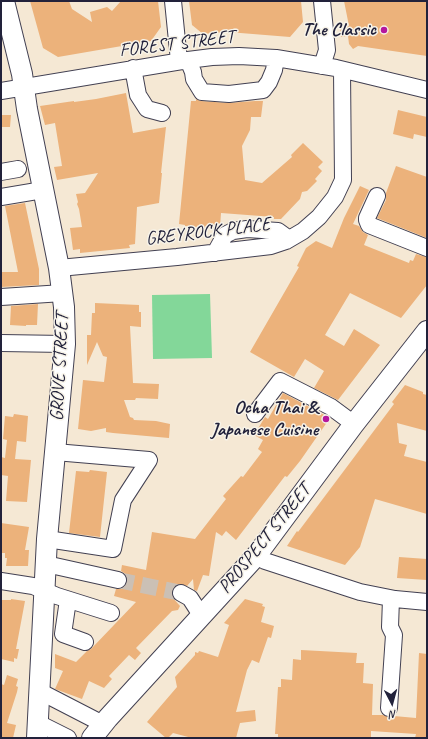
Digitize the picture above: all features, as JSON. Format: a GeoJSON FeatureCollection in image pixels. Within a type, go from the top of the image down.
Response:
{"type":"FeatureCollection","features":[{"type":"Feature","properties":{"kind":"main road","name":"GROVE STREET"},"geometry":{"type":"LineString","coordinates":[[4,1],[20,66],[26,109],[44,190],[63,293],[64,344],[47,539],[38,730]]}},
{"type":"Feature","properties":{"kind":"main road","name":"PROSPECT STREET"},"geometry":{"type":"LineString","coordinates":[[98,731],[201,615],[256,556],[354,424],[427,331]]}},
{"type":"Feature","properties":{"kind":"street"},"geometry":{"type":"LineString","coordinates":[[174,1],[184,60],[193,72],[194,79],[202,92],[229,94],[263,90],[269,82],[274,70],[276,58]]}},
{"type":"Feature","properties":{"kind":"street"},"geometry":{"type":"LineString","coordinates":[[322,1],[327,50],[322,66]]}},
{"type":"Feature","properties":{"kind":"street","name":"FOREST STREET"},"geometry":{"type":"LineString","coordinates":[[1,91],[133,68],[223,56],[276,58],[342,70],[427,90]]}},
{"type":"Feature","properties":{"kind":"street"},"geometry":{"type":"LineString","coordinates":[[133,68],[138,96],[147,109],[162,113]]}},
{"type":"Feature","properties":{"kind":"street","name":"GREYROCK PLACE"},"geometry":{"type":"LineString","coordinates":[[59,268],[216,253],[271,246],[289,239],[303,231],[319,217],[336,197],[343,180],[342,70]]}},
{"type":"Feature","properties":{"kind":"street"},"geometry":{"type":"LineString","coordinates":[[1,172],[18,169]]}},
{"type":"Feature","properties":{"kind":"street"},"geometry":{"type":"LineString","coordinates":[[1,197],[44,190]]}},
{"type":"Feature","properties":{"kind":"street"},"geometry":{"type":"LineString","coordinates":[[377,196],[367,218],[369,225],[427,248]]}},
{"type":"Feature","properties":{"kind":"street"},"geometry":{"type":"LineString","coordinates":[[1,297],[63,293]]}},
{"type":"Feature","properties":{"kind":"street"},"geometry":{"type":"LineString","coordinates":[[1,343],[64,344]]}},
{"type":"Feature","properties":{"kind":"street"},"geometry":{"type":"LineString","coordinates":[[255,414],[280,381],[331,407],[354,424]]}},
{"type":"Feature","properties":{"kind":"street"},"geometry":{"type":"LineString","coordinates":[[47,539],[113,549],[123,500],[149,460],[55,452]]}},
{"type":"Feature","properties":{"kind":"street"},"geometry":{"type":"LineString","coordinates":[[256,556],[266,561],[360,592],[395,599],[427,602]]}},
{"type":"Feature","properties":{"kind":"street"},"geometry":{"type":"LineString","coordinates":[[46,564],[118,580]]}},
{"type":"Feature","properties":{"kind":"street"},"geometry":{"type":"LineString","coordinates":[[1,581],[33,586],[68,600],[111,614]]}},
{"type":"Feature","properties":{"kind":"street"},"geometry":{"type":"LineString","coordinates":[[181,593],[190,598],[201,615]]}},
{"type":"Feature","properties":{"kind":"street"},"geometry":{"type":"LineString","coordinates":[[389,708],[394,635],[390,627],[395,599]]}},
{"type":"Feature","properties":{"kind":"street"},"geometry":{"type":"LineString","coordinates":[[68,600],[63,634],[85,642]]}},
{"type":"Feature","properties":{"kind":"street"},"geometry":{"type":"LineString","coordinates":[[39,691],[98,731]]}},
{"type":"Feature","properties":{"kind":"street"},"geometry":{"type":"LineString","coordinates":[[38,730],[68,738]]}},
{"type":"Feature","properties":{"kind":"green space"},"geometry":{"type":"Polygon","coordinates":[[[210,294],[212,358],[153,359],[152,295],[210,294]]]}},
{"type":"Feature","properties":{"kind":"building"},"geometry":{"type":"Polygon","coordinates":[[[30,1],[69,1],[72,9],[92,22],[90,12],[107,7],[112,11],[121,1],[158,1],[161,27],[151,41],[58,57],[43,48],[30,1]]]}},
{"type":"Feature","properties":{"kind":"building"},"geometry":{"type":"Polygon","coordinates":[[[189,1],[301,1],[303,22],[290,37],[228,32],[203,34],[192,25],[189,1]]]}},
{"type":"Feature","properties":{"kind":"building","name":"The Classic"},"geometry":{"type":"Polygon","coordinates":[[[344,1],[427,1],[427,56],[358,46],[353,49],[349,44],[348,36],[341,37],[340,28],[349,26],[344,1]]]}},
{"type":"Feature","properties":{"kind":"building"},"geometry":{"type":"Polygon","coordinates":[[[126,93],[133,133],[166,127],[159,203],[137,207],[135,244],[129,245],[130,248],[80,253],[80,249],[73,250],[70,228],[82,227],[76,194],[85,193],[98,173],[57,180],[54,167],[62,166],[55,123],[45,125],[40,106],[96,99],[126,93]]]}},
{"type":"Feature","properties":{"kind":"building"},"geometry":{"type":"Polygon","coordinates":[[[196,99],[201,101],[228,103],[263,101],[261,117],[251,117],[250,130],[242,146],[245,180],[262,183],[292,157],[291,155],[303,143],[323,162],[318,167],[322,171],[315,179],[317,181],[307,191],[302,192],[300,199],[281,219],[274,219],[274,217],[221,213],[220,227],[218,229],[185,226],[179,224],[191,101],[196,101],[196,99]]]}},
{"type":"Feature","properties":{"kind":"building"},"geometry":{"type":"Polygon","coordinates":[[[398,110],[427,117],[427,137],[414,134],[413,139],[393,134],[398,110]]]}},
{"type":"Feature","properties":{"kind":"building"},"geometry":{"type":"Polygon","coordinates":[[[1,115],[11,115],[10,127],[1,127],[1,115]]]}},
{"type":"Feature","properties":{"kind":"building"},"geometry":{"type":"Polygon","coordinates":[[[396,166],[427,177],[427,238],[377,218],[386,200],[386,193],[396,166]]]}},
{"type":"Feature","properties":{"kind":"building"},"geometry":{"type":"Polygon","coordinates":[[[360,186],[369,190],[353,224],[359,226],[363,232],[368,235],[364,245],[409,263],[410,260],[413,261],[416,254],[427,257],[427,285],[401,318],[350,293],[325,335],[344,346],[354,329],[380,345],[338,400],[314,388],[324,371],[305,359],[294,377],[250,352],[299,267],[297,266],[306,248],[316,241],[332,248],[344,218],[360,186]]]}},
{"type":"Feature","properties":{"kind":"building"},"geometry":{"type":"Polygon","coordinates":[[[25,203],[39,269],[39,285],[1,287],[1,272],[18,272],[5,206],[25,203]]]}},
{"type":"Feature","properties":{"kind":"building"},"geometry":{"type":"Polygon","coordinates":[[[95,303],[139,305],[139,312],[141,312],[141,327],[130,326],[133,383],[159,384],[158,399],[136,398],[135,400],[124,400],[130,417],[134,420],[156,421],[170,424],[169,438],[106,432],[106,428],[91,431],[78,429],[83,380],[104,382],[107,357],[103,356],[97,342],[87,365],[87,335],[91,335],[92,313],[95,313],[95,303]]]}},
{"type":"Feature","properties":{"kind":"building"},"geometry":{"type":"Polygon","coordinates":[[[38,304],[37,325],[10,325],[11,306],[38,304]]]}},
{"type":"Feature","properties":{"kind":"building"},"geometry":{"type":"Polygon","coordinates":[[[405,385],[427,395],[427,431],[397,423],[399,443],[407,445],[404,456],[427,462],[427,514],[375,499],[360,547],[345,565],[287,546],[394,404],[392,402],[405,385]]]}},
{"type":"Feature","properties":{"kind":"building"},"geometry":{"type":"Polygon","coordinates":[[[283,393],[330,418],[300,461],[287,477],[285,476],[236,540],[226,531],[222,536],[216,532],[209,576],[203,575],[197,591],[194,590],[193,579],[187,586],[180,584],[173,588],[173,598],[180,606],[178,610],[172,611],[136,648],[141,653],[135,660],[129,655],[109,676],[112,679],[104,688],[89,681],[82,699],[55,689],[63,671],[55,668],[55,654],[76,662],[91,649],[136,602],[114,596],[116,589],[121,589],[127,582],[127,577],[121,571],[122,565],[146,570],[152,532],[195,539],[226,499],[223,496],[241,476],[243,477],[262,452],[258,449],[263,440],[254,435],[265,417],[268,419],[283,393]]]}},
{"type":"Feature","properties":{"kind":"building"},"geometry":{"type":"Polygon","coordinates":[[[14,414],[28,416],[26,442],[17,441],[15,459],[31,460],[27,502],[6,501],[8,476],[1,475],[1,457],[5,458],[7,440],[3,439],[5,416],[13,417],[14,414]]]}},
{"type":"Feature","properties":{"kind":"building"},"geometry":{"type":"Polygon","coordinates":[[[90,470],[107,472],[100,537],[69,533],[76,471],[89,472],[90,470]]]}},
{"type":"Feature","properties":{"kind":"building"},"geometry":{"type":"Polygon","coordinates":[[[1,523],[29,527],[25,550],[29,550],[28,566],[6,566],[7,558],[5,558],[5,553],[1,553],[1,523]]]}},
{"type":"Feature","properties":{"kind":"building"},"geometry":{"type":"Polygon","coordinates":[[[399,557],[427,559],[427,580],[397,578],[399,557]]]}},
{"type":"Feature","properties":{"kind":"building"},"geometry":{"type":"Polygon","coordinates":[[[11,599],[25,601],[16,649],[19,649],[17,659],[14,658],[14,662],[1,659],[1,600],[11,599]]]}},
{"type":"Feature","properties":{"kind":"building"},"geometry":{"type":"Polygon","coordinates":[[[245,599],[263,604],[262,606],[265,607],[261,622],[274,626],[271,638],[268,637],[259,663],[252,660],[247,670],[236,712],[255,710],[256,721],[240,723],[236,738],[192,738],[173,733],[166,738],[147,722],[177,687],[175,677],[195,655],[195,652],[198,653],[199,651],[218,657],[229,625],[224,623],[245,599]]]}},
{"type":"Feature","properties":{"kind":"building"},"geometry":{"type":"Polygon","coordinates":[[[301,650],[357,653],[356,663],[364,663],[363,683],[373,684],[372,715],[416,718],[419,653],[427,654],[427,738],[415,738],[416,734],[371,731],[371,738],[278,738],[278,734],[275,734],[278,687],[281,687],[281,679],[292,680],[293,659],[301,660],[301,650]]]}},
{"type":"Feature","properties":{"kind":"building"},"geometry":{"type":"Polygon","coordinates":[[[7,675],[18,679],[16,686],[18,687],[17,692],[7,723],[16,725],[13,738],[1,738],[1,684],[4,685],[7,675]]]}},
{"type":"Feature","properties":{"kind":"tunnel"},"geometry":{"type":"LineString","coordinates":[[118,580],[181,593]]}},
{"type":"Feature","properties":{"kind":"place","name":"The Classic"},"geometry":{"type":"Point","coordinates":[384,30]}},
{"type":"Feature","properties":{"kind":"place","name":"Ocha Thai & Japanese Cuisine"},"geometry":{"type":"Point","coordinates":[326,419]}}]}
